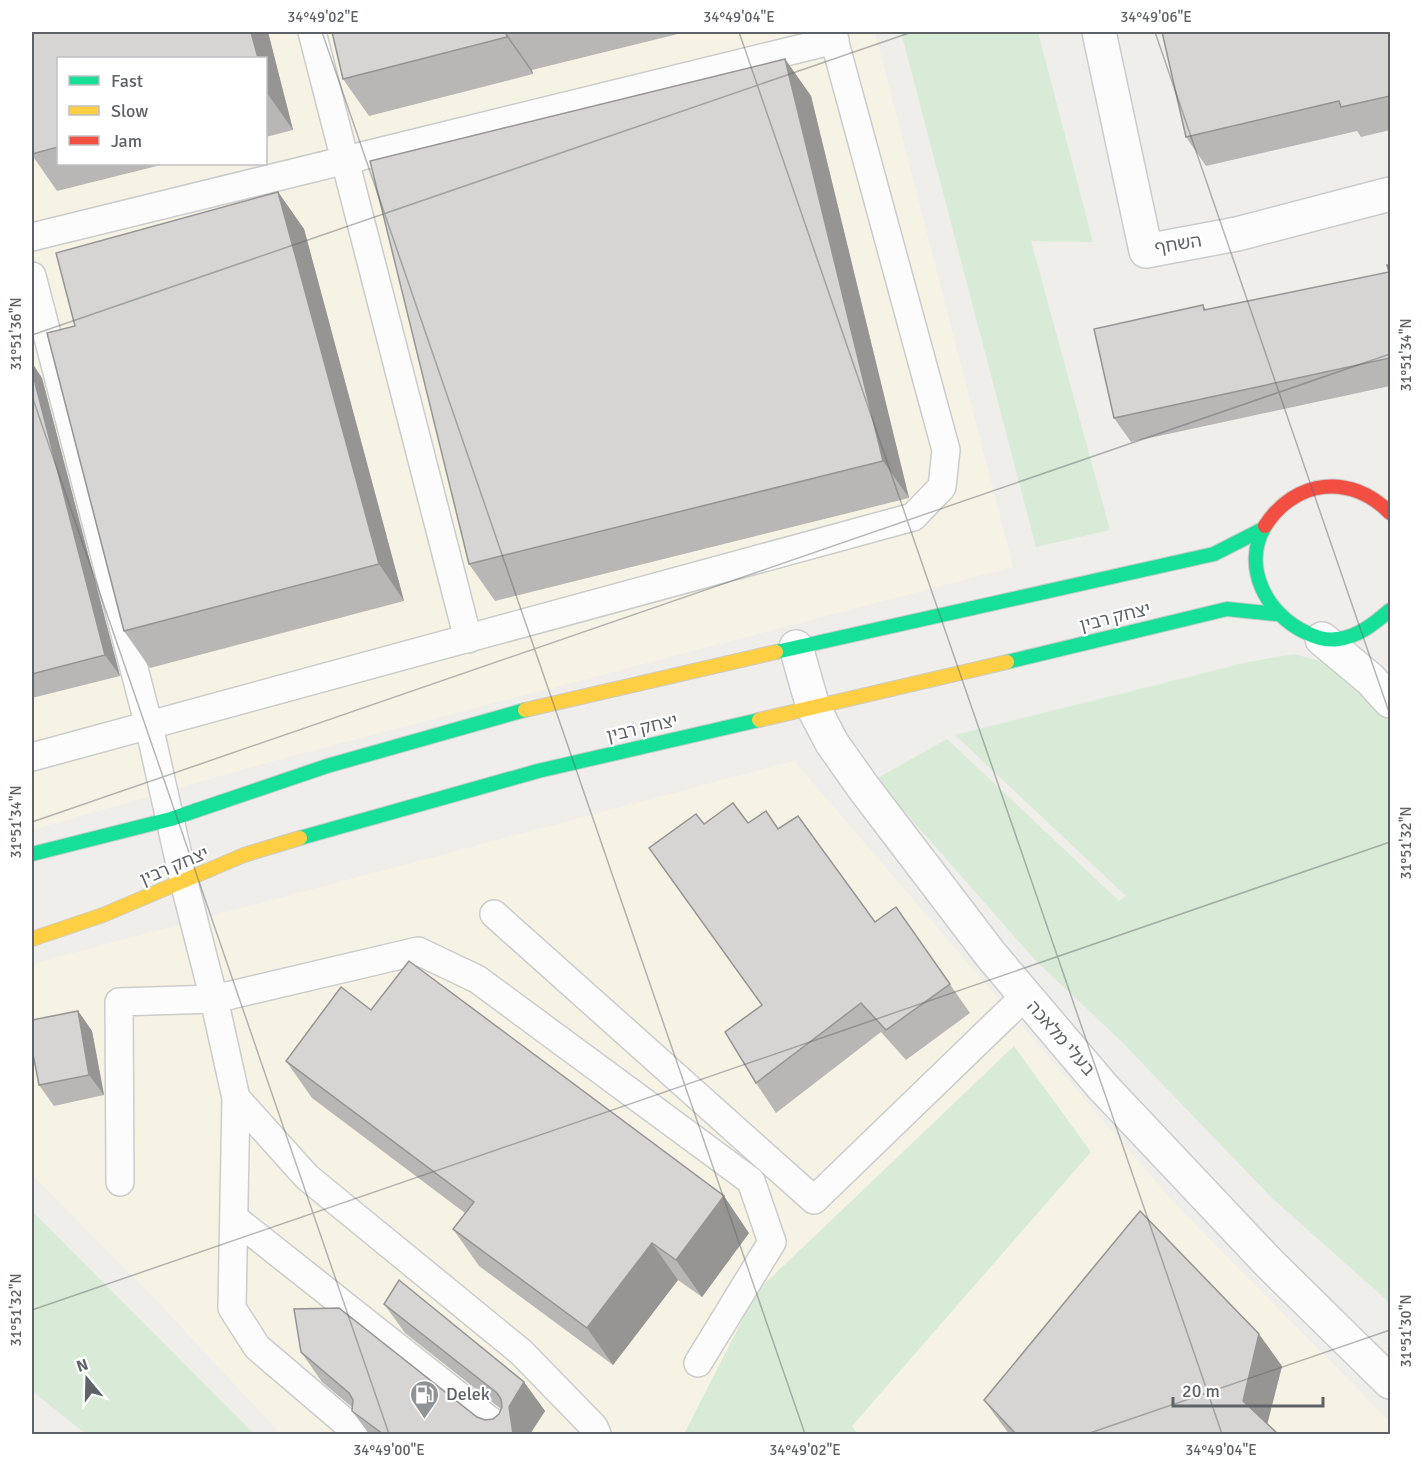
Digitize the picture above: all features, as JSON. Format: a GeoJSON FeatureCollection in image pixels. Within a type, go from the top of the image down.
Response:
{"type":"FeatureCollection","features":[{"type":"Feature","properties":{"kind":"street","name":"השחף"},"geometry":{"type":"LineString","coordinates":[[1099,32],[1146,251],[1237,234],[1390,194]]}},
{"type":"Feature","properties":{"kind":"street"},"geometry":{"type":"LineString","coordinates":[[1390,513],[1373,497],[1352,488],[1329,486],[1308,490],[1287,501],[1270,519],[1259,542],[1256,567],[1262,592],[1276,614],[1289,625],[1322,639],[1370,679],[1390,701]]}},
{"type":"Feature","properties":{"kind":"street"},"geometry":{"type":"LineString","coordinates":[[1373,497],[1390,497]]}},
{"type":"Feature","properties":{"kind":"street"},"geometry":{"type":"LineString","coordinates":[[32,854],[171,819],[327,766],[523,710],[1214,554],[1263,530]]}},
{"type":"Feature","properties":{"kind":"street","name":"יצחק רבין"},"geometry":{"type":"LineString","coordinates":[[32,939],[103,915],[244,855],[503,780],[1227,609],[1276,614]]}},
{"type":"Feature","properties":{"kind":"street"},"geometry":{"type":"LineString","coordinates":[[1322,639],[1344,638],[1371,628],[1390,610]]}},
{"type":"Feature","properties":{"kind":"street","name":"בעלי מלאכה"},"geometry":{"type":"LineString","coordinates":[[796,647],[813,707],[832,743],[862,787],[991,955],[1102,1086],[1237,1229],[1390,1382]]}},
{"type":"Feature","properties":{"kind":"lane"},"geometry":{"type":"LineString","coordinates":[[312,32],[468,639]]}},
{"type":"Feature","properties":{"kind":"lane"},"geometry":{"type":"LineString","coordinates":[[32,237],[345,161],[834,36],[946,450],[942,487],[913,518],[32,758]]}},
{"type":"Feature","properties":{"kind":"lane"},"geometry":{"type":"LineString","coordinates":[[32,276],[149,726],[236,1098],[232,1308],[257,1347],[359,1434]]}},
{"type":"Feature","properties":{"kind":"lane"},"geometry":{"type":"LineString","coordinates":[[494,914],[814,1200],[1025,996]]}},
{"type":"Feature","properties":{"kind":"lane"},"geometry":{"type":"LineString","coordinates":[[120,1182],[119,1002],[214,999],[418,951],[477,979],[751,1181],[772,1242],[698,1364]]}},
{"type":"Feature","properties":{"kind":"lane"},"geometry":{"type":"LineString","coordinates":[[236,1098],[308,1177],[521,1352],[594,1427],[597,1434]]}},
{"type":"Feature","properties":{"kind":"lane"},"geometry":{"type":"LineString","coordinates":[[234,1218],[507,1434]]}},
{"type":"Feature","properties":{"kind":"shaded area"},"geometry":{"type":"Polygon","coordinates":[[[32,32],[875,32],[1013,567],[273,761],[32,830],[32,32]]]}},
{"type":"Feature","properties":{"kind":"shaded area"},"geometry":{"type":"Polygon","coordinates":[[[794,761],[1175,1204],[1390,1422],[1390,1434],[281,1434],[157,1301],[32,1175],[32,964],[794,761]]]}},
{"type":"Feature","properties":{"kind":"green space"},"geometry":{"type":"Polygon","coordinates":[[[901,32],[1038,32],[1093,242],[1031,241],[1110,530],[1036,547],[901,32]]]}},
{"type":"Feature","properties":{"kind":"green space"},"geometry":{"type":"Polygon","coordinates":[[[1294,654],[1346,668],[1390,724],[1390,1303],[1271,1197],[1121,1041],[1035,960],[876,779],[947,739],[1119,901],[1126,896],[955,735],[1248,662],[1294,654]]]}},
{"type":"Feature","properties":{"kind":"green space"},"geometry":{"type":"Polygon","coordinates":[[[1014,1046],[1091,1152],[852,1426],[858,1434],[684,1434],[757,1291],[1014,1046]]]}},
{"type":"Feature","properties":{"kind":"green space"},"geometry":{"type":"Polygon","coordinates":[[[32,1211],[254,1434],[86,1434],[32,1391],[32,1211]]]}},
{"type":"Feature","properties":{"kind":"building"},"geometry":{"type":"Polygon","coordinates":[[[32,32],[251,32],[258,57],[57,57],[57,147],[32,154],[32,32]]]}},
{"type":"Feature","properties":{"kind":"building"},"geometry":{"type":"Polygon","coordinates":[[[332,32],[512,32],[506,33],[507,37],[343,79],[332,32]]]}},
{"type":"Feature","properties":{"kind":"building"},"geometry":{"type":"Polygon","coordinates":[[[1162,32],[1390,32],[1390,96],[1341,107],[1339,101],[1186,137],[1162,32]]]}},
{"type":"Feature","properties":{"kind":"building"},"geometry":{"type":"Polygon","coordinates":[[[785,59],[883,461],[469,564],[370,161],[785,59]]]}},
{"type":"Feature","properties":{"kind":"building"},"geometry":{"type":"Polygon","coordinates":[[[278,192],[379,564],[124,631],[47,333],[75,326],[56,253],[278,192]]]}},
{"type":"Feature","properties":{"kind":"building"},"geometry":{"type":"Polygon","coordinates":[[[1387,265],[1390,265],[1390,358],[1114,418],[1094,329],[1203,305],[1204,310],[1389,272],[1387,265]]]}},
{"type":"Feature","properties":{"kind":"building"},"geometry":{"type":"Polygon","coordinates":[[[32,371],[105,655],[32,674],[32,371]]]}},
{"type":"Feature","properties":{"kind":"building"},"geometry":{"type":"Polygon","coordinates":[[[733,803],[748,823],[766,811],[778,829],[798,816],[875,922],[896,907],[950,984],[886,1030],[861,1003],[756,1083],[725,1032],[762,1005],[649,848],[696,814],[704,824],[733,803]]]}},
{"type":"Feature","properties":{"kind":"building"},"geometry":{"type":"Polygon","coordinates":[[[409,961],[724,1196],[676,1260],[652,1243],[587,1328],[453,1229],[474,1202],[286,1061],[341,987],[371,1010],[409,961]]]}},
{"type":"Feature","properties":{"kind":"building"},"geometry":{"type":"Polygon","coordinates":[[[78,1011],[89,1075],[39,1085],[32,1049],[32,1020],[78,1011]]]}},
{"type":"Feature","properties":{"kind":"building"},"geometry":{"type":"Polygon","coordinates":[[[1140,1211],[1259,1334],[1243,1401],[1278,1434],[1016,1434],[984,1400],[1140,1211]]]}},
{"type":"Feature","properties":{"kind":"building"},"geometry":{"type":"Polygon","coordinates":[[[399,1280],[524,1382],[509,1407],[513,1434],[383,1434],[352,1411],[353,1400],[349,1393],[301,1352],[294,1309],[339,1308],[477,1417],[485,1420],[493,1419],[502,1407],[497,1393],[384,1304],[399,1280]]]}},
{"type":"Feature","properties":{"kind":"traffic: fast"},"geometry":{"type":"LineString","coordinates":[[1265,526],[1258,542],[1257,573],[1270,602],[1293,625],[1318,638],[1330,640],[1345,638],[1372,624],[1390,610]]}},
{"type":"Feature","properties":{"kind":"traffic: fast"},"geometry":{"type":"LineString","coordinates":[[776,652],[1214,554],[1263,529]]}},
{"type":"Feature","properties":{"kind":"traffic: fast"},"geometry":{"type":"LineString","coordinates":[[1007,662],[1227,609],[1276,614]]}},
{"type":"Feature","properties":{"kind":"traffic: fast"},"geometry":{"type":"LineString","coordinates":[[32,854],[171,819],[327,766],[525,710]]}},
{"type":"Feature","properties":{"kind":"traffic: fast"},"geometry":{"type":"LineString","coordinates":[[300,838],[538,771],[759,720]]}},
{"type":"Feature","properties":{"kind":"traffic: slow"},"geometry":{"type":"LineString","coordinates":[[525,710],[776,652]]}},
{"type":"Feature","properties":{"kind":"traffic: slow"},"geometry":{"type":"LineString","coordinates":[[759,720],[1007,662]]}},
{"type":"Feature","properties":{"kind":"traffic: slow"},"geometry":{"type":"LineString","coordinates":[[32,939],[103,915],[244,855],[300,838]]}},
{"type":"Feature","properties":{"kind":"traffic: jam"},"geometry":{"type":"LineString","coordinates":[[1265,526],[1277,510],[1292,499],[1307,491],[1324,487],[1341,487],[1358,492],[1375,500],[1390,513]]}},
{"type":"Feature","properties":{"kind":"place","name":"Delek"},"geometry":{"type":"Point","coordinates":[425,1420]}}]}
